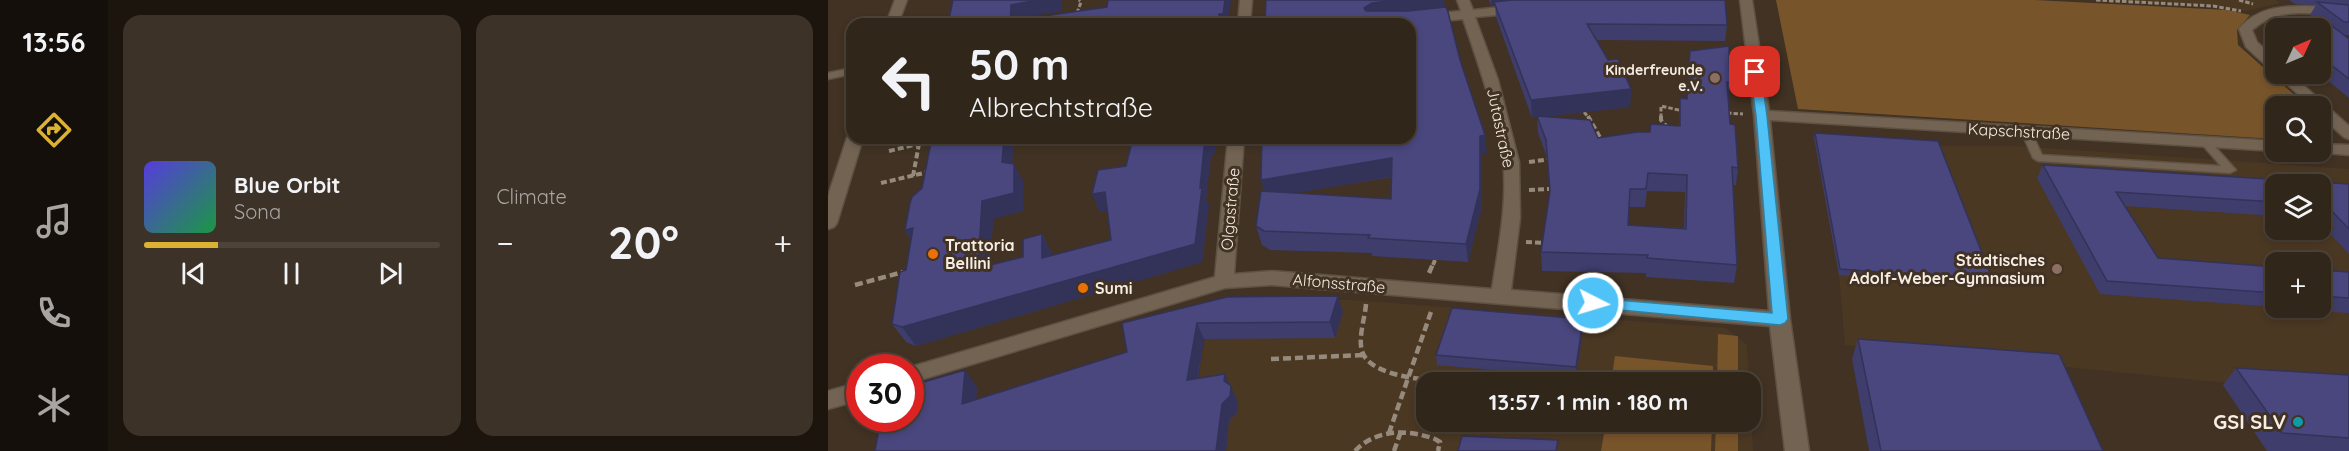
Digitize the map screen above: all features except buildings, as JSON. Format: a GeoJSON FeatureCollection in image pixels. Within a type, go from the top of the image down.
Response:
{"type":"FeatureCollection","features":[{"type":"Feature","properties":{"kind":"street"},"geometry":{"type":"LineString","coordinates":[[894,18],[901,0]]}},
{"type":"Feature","properties":{"kind":"street"},"geometry":{"type":"LineString","coordinates":[[1244,18],[1245,0]]}},
{"type":"Feature","properties":{"kind":"street"},"geometry":{"type":"LineString","coordinates":[[1742,6],[1762,116],[1780,319],[1797,451]]}},
{"type":"Feature","properties":{"kind":"street"},"geometry":{"type":"LineString","coordinates":[[1407,18],[1465,7],[1537,8]]}},
{"type":"Feature","properties":{"kind":"street","name":"Jutastraße"},"geometry":{"type":"LineString","coordinates":[[1465,7],[1491,80],[1511,162],[1511,218],[1501,295]]}},
{"type":"Feature","properties":{"kind":"street"},"geometry":{"type":"LineString","coordinates":[[2265,57],[2251,44],[2245,29],[2263,15],[2274,11],[2292,10],[2349,13]]}},
{"type":"Feature","properties":{"kind":"street"},"geometry":{"type":"LineString","coordinates":[[2294,84],[2308,96]]}},
{"type":"Feature","properties":{"kind":"street","name":"Kapschstraße"},"geometry":{"type":"LineString","coordinates":[[1762,116],[2265,145]]}},
{"type":"Feature","properties":{"kind":"street"},"geometry":{"type":"LineString","coordinates":[[2331,117],[2349,134]]}},
{"type":"Feature","properties":{"kind":"street"},"geometry":{"type":"LineString","coordinates":[[828,223],[853,144]]}},
{"type":"Feature","properties":{"kind":"street","name":"Olgastraße"},"geometry":{"type":"LineString","coordinates":[[1224,280],[1235,144]]}},
{"type":"Feature","properties":{"kind":"street"},"geometry":{"type":"LineString","coordinates":[[2331,149],[2349,150]]}},
{"type":"Feature","properties":{"kind":"street","name":"Alfonsstraße"},"geometry":{"type":"LineString","coordinates":[[924,371],[1224,280],[1272,278],[1780,319]]}},
{"type":"Feature","properties":{"kind":"street"},"geometry":{"type":"LineString","coordinates":[[828,400],[846,395]]}},
{"type":"Feature","properties":{"kind":"lane"},"geometry":{"type":"LineString","coordinates":[[828,76],[846,72]]}},
{"type":"Feature","properties":{"kind":"lane"},"geometry":{"type":"LineString","coordinates":[[2026,131],[2038,158],[2230,170],[2205,142]]}},
{"type":"Feature","properties":{"kind":"path"},"geometry":{"type":"LineString","coordinates":[[1070,16],[1077,14],[1081,2],[1079,0]]}},
{"type":"Feature","properties":{"kind":"path"},"geometry":{"type":"LineString","coordinates":[[2096,0],[2213,6],[2244,12]]}},
{"type":"Feature","properties":{"kind":"path"},"geometry":{"type":"LineString","coordinates":[[1672,132],[1661,120],[1661,106],[1684,111]]}},
{"type":"Feature","properties":{"kind":"path"},"geometry":{"type":"LineString","coordinates":[[1584,112],[1593,122],[1602,138],[1602,144]]}},
{"type":"Feature","properties":{"kind":"path"},"geometry":{"type":"LineString","coordinates":[[1716,113],[1727,113]]}},
{"type":"Feature","properties":{"kind":"path"},"geometry":{"type":"LineString","coordinates":[[1594,138],[1602,138]]}},
{"type":"Feature","properties":{"kind":"path"},"geometry":{"type":"LineString","coordinates":[[889,151],[919,144],[913,176]]}},
{"type":"Feature","properties":{"kind":"path"},"geometry":{"type":"LineString","coordinates":[[1534,161],[1556,158]]}},
{"type":"Feature","properties":{"kind":"path"},"geometry":{"type":"LineString","coordinates":[[881,183],[931,171]]}},
{"type":"Feature","properties":{"kind":"path"},"geometry":{"type":"LineString","coordinates":[[855,285],[910,270]]}},
{"type":"Feature","properties":{"kind":"path"},"geometry":{"type":"LineString","coordinates":[[1368,285],[1364,355],[1368,362],[1408,378],[1416,379]]}},
{"type":"Feature","properties":{"kind":"path"},"geometry":{"type":"LineString","coordinates":[[1389,433],[1431,310],[1437,304]]}},
{"type":"Feature","properties":{"kind":"path"},"geometry":{"type":"LineString","coordinates":[[1271,359],[1364,355]]}},
{"type":"Feature","properties":{"kind":"path"},"geometry":{"type":"LineString","coordinates":[[1355,451],[1366,440],[1389,433],[1434,437],[1440,442],[1438,451]]}},
{"type":"Feature","properties":{"kind":"path"},"geometry":{"type":"LineString","coordinates":[[1394,451],[1400,434]]}},
{"type":"Feature","properties":{"kind":"shaded area"},"geometry":{"type":"Polygon","coordinates":[[[1776,0],[2035,0],[2227,10],[2250,15],[2237,30],[2238,45],[2265,69],[2265,84],[2282,84],[2296,96],[2265,96],[2265,138],[1798,109],[1776,0]]]}},
{"type":"Feature","properties":{"kind":"shaded area"},"geometry":{"type":"Polygon","coordinates":[[[2083,0],[2276,0],[2280,3],[2246,11],[2211,5],[2083,0]]]}},
{"type":"Feature","properties":{"kind":"shaded area","name":"Städtisches Adolf-Weber-Gymnasium"},"geometry":{"type":"Polygon","coordinates":[[[1814,138],[1936,146],[2014,146],[2349,169],[2349,390],[2217,382],[1845,345],[1839,275],[1814,138]]]}},
{"type":"Feature","properties":{"kind":"shaded area"},"geometry":{"type":"Polygon","coordinates":[[[1287,298],[1351,300],[1726,328],[1747,345],[1748,372],[1416,372],[1416,432],[1752,432],[1753,451],[1187,451],[1210,307],[1287,298]]]}},
{"type":"Feature","properties":{"kind":"shaded area"},"geometry":{"type":"Polygon","coordinates":[[[1718,334],[1738,336],[1738,372],[1717,372],[1718,334]]]}},
{"type":"Feature","properties":{"kind":"shaded area"},"geometry":{"type":"Polygon","coordinates":[[[1615,356],[1713,366],[1713,372],[1613,372],[1615,356]]]}},
{"type":"Feature","properties":{"kind":"shaded area"},"geometry":{"type":"Polygon","coordinates":[[[1604,432],[1712,432],[1711,451],[1601,451],[1604,432]]]}},
{"type":"Feature","properties":{"kind":"shaded area"},"geometry":{"type":"Polygon","coordinates":[[[1716,432],[1738,432],[1738,451],[1715,451],[1716,432]]]}},
{"type":"Feature","properties":{"kind":"place","name":"Kinderfreunde e.V."},"geometry":{"type":"Point","coordinates":[1715,78]}},
{"type":"Feature","properties":{"kind":"place","name":"Trattoria Bellini"},"geometry":{"type":"Point","coordinates":[933,254]}},
{"type":"Feature","properties":{"kind":"place","name":"Städtisches Adolf-Weber-Gymnasium"},"geometry":{"type":"Point","coordinates":[2057,269]}},
{"type":"Feature","properties":{"kind":"place","name":"Sumi"},"geometry":{"type":"Point","coordinates":[1083,288]}},
{"type":"Feature","properties":{"kind":"place","name":"GSI SLV"},"geometry":{"type":"Point","coordinates":[2298,422]}},
{"type":"Feature","properties":{"kind":"route"},"geometry":{"type":"LineString","coordinates":[[1593,303],[1780,319],[1762,116],[1755,72]]}}]}
